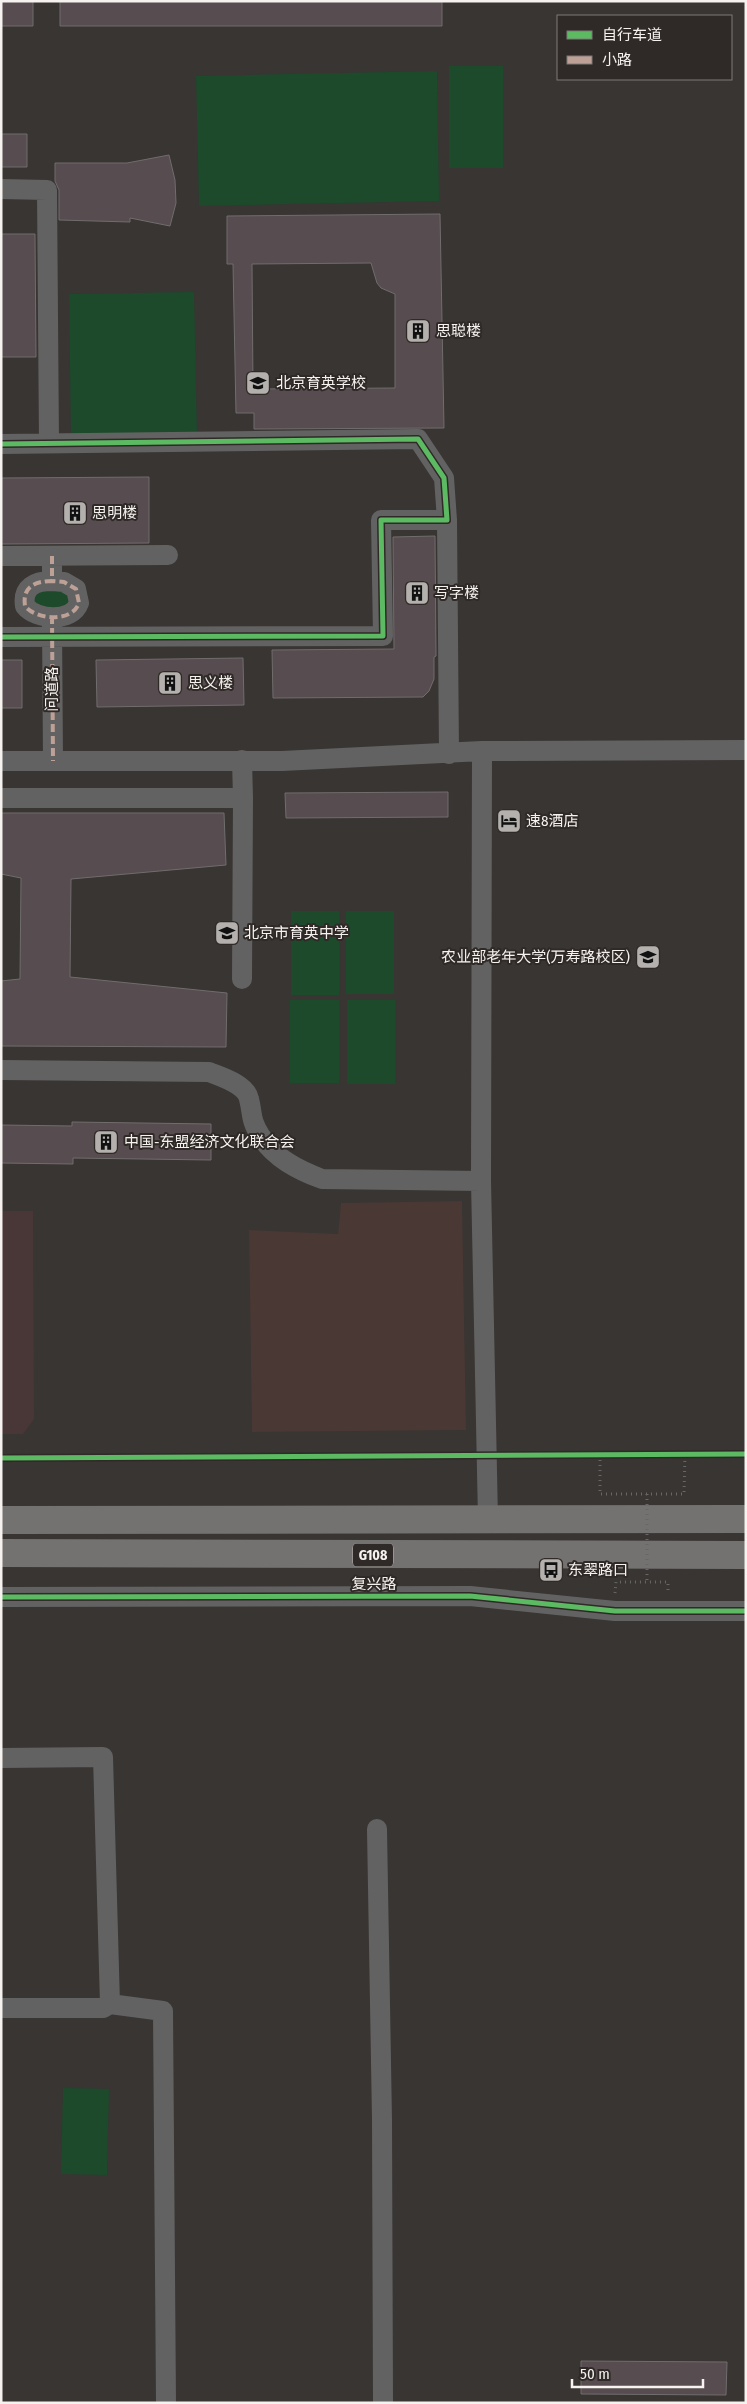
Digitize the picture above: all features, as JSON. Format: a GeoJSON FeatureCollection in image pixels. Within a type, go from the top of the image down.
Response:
{"type":"FeatureCollection","features":[{"type":"Feature","properties":{"kind":"highway"},"geometry":{"type":"LineString","coordinates":[[1,1520],[746,1519]]}},
{"type":"Feature","properties":{"kind":"highway","name":"复兴路"},"geometry":{"type":"LineString","coordinates":[[1,1553],[746,1556]]}},
{"type":"Feature","properties":{"kind":"street"},"geometry":{"type":"LineString","coordinates":[[1,189],[47,190],[49,443]]}},
{"type":"Feature","properties":{"kind":"street"},"geometry":{"type":"LineString","coordinates":[[1,444],[418,439],[444,478],[447,520],[449,754]]}},
{"type":"Feature","properties":{"kind":"street"},"geometry":{"type":"LineString","coordinates":[[1,637],[383,636],[381,520],[447,520]]}},
{"type":"Feature","properties":{"kind":"street"},"geometry":{"type":"LineString","coordinates":[[1,556],[168,555]]}},
{"type":"Feature","properties":{"kind":"street"},"geometry":{"type":"LineString","coordinates":[[52,556],[52,581]]}},
{"type":"Feature","properties":{"kind":"street"},"geometry":{"type":"LineString","coordinates":[[52,581],[64,582],[75,586],[79,603],[76,610],[70,614],[38,615],[25,606],[24,597],[26,591],[35,583],[52,581]]}},
{"type":"Feature","properties":{"kind":"street","name":"问道路"},"geometry":{"type":"LineString","coordinates":[[52,616],[53,761]]}},
{"type":"Feature","properties":{"kind":"street"},"geometry":{"type":"LineString","coordinates":[[1,761],[282,761],[482,751],[746,750]]}},
{"type":"Feature","properties":{"kind":"street"},"geometry":{"type":"LineString","coordinates":[[482,751],[481,1181],[488,1519]]}},
{"type":"Feature","properties":{"kind":"street"},"geometry":{"type":"LineString","coordinates":[[242,760],[242,979]]}},
{"type":"Feature","properties":{"kind":"street"},"geometry":{"type":"LineString","coordinates":[[1,798],[243,798]]}},
{"type":"Feature","properties":{"kind":"street"},"geometry":{"type":"LineString","coordinates":[[1,1070],[209,1072],[227,1079],[244,1090],[249,1097],[251,1119],[261,1137],[280,1157],[302,1171],[322,1180],[481,1181]]}},
{"type":"Feature","properties":{"kind":"street","name":"复兴路"},"geometry":{"type":"LineString","coordinates":[[1,1597],[470,1596],[615,1611],[746,1611]]}},
{"type":"Feature","properties":{"kind":"street"},"geometry":{"type":"LineString","coordinates":[[1,1758],[103,1757],[110,2004]]}},
{"type":"Feature","properties":{"kind":"street"},"geometry":{"type":"LineString","coordinates":[[377,1830],[382,2130],[383,2403]]}},
{"type":"Feature","properties":{"kind":"street"},"geometry":{"type":"LineString","coordinates":[[1,2008],[103,2008],[110,2004],[163,2011],[166,2403]]}},
{"type":"Feature","properties":{"kind":"path"},"geometry":{"type":"LineString","coordinates":[[676,1454],[694,1454]]}},
{"type":"Feature","properties":{"kind":"path"},"geometry":{"type":"LineString","coordinates":[[600,1455],[600,1494],[684,1494],[685,1454]]}},
{"type":"Feature","properties":{"kind":"path"},"geometry":{"type":"LineString","coordinates":[[590,1455],[609,1455]]}},
{"type":"Feature","properties":{"kind":"path"},"geometry":{"type":"LineString","coordinates":[[647,1494],[647,1582]]}},
{"type":"Feature","properties":{"kind":"path"},"geometry":{"type":"LineString","coordinates":[[616,1582],[668,1582]]}},
{"type":"Feature","properties":{"kind":"shaded area"},"geometry":{"type":"Polygon","coordinates":[[[462,1201],[466,1430],[252,1432],[249,1230],[338,1234],[341,1203],[462,1201]]]}},
{"type":"Feature","properties":{"kind":"shaded area"},"geometry":{"type":"Polygon","coordinates":[[[1,1211],[33,1211],[34,1419],[23,1434],[1,1434],[1,1211]]]}},
{"type":"Feature","properties":{"kind":"green space"},"geometry":{"type":"Polygon","coordinates":[[[449,66],[503,66],[503,168],[449,168],[449,66]]]}},
{"type":"Feature","properties":{"kind":"green space"},"geometry":{"type":"Polygon","coordinates":[[[437,71],[439,201],[199,206],[196,76],[437,71]]]}},
{"type":"Feature","properties":{"kind":"green space"},"geometry":{"type":"Polygon","coordinates":[[[194,292],[197,437],[71,439],[69,294],[194,292]]]}},
{"type":"Feature","properties":{"kind":"green space"},"geometry":{"type":"Polygon","coordinates":[[[45,584],[78,599],[46,615],[27,593],[45,584]]]}},
{"type":"Feature","properties":{"kind":"green space"},"geometry":{"type":"Polygon","coordinates":[[[291,911],[339,911],[339,995],[291,995],[291,911]]]}},
{"type":"Feature","properties":{"kind":"green space"},"geometry":{"type":"Polygon","coordinates":[[[346,911],[394,911],[394,994],[346,994],[346,911]]]}},
{"type":"Feature","properties":{"kind":"green space"},"geometry":{"type":"Polygon","coordinates":[[[290,1000],[339,1000],[339,1083],[290,1083],[290,1000]]]}},
{"type":"Feature","properties":{"kind":"green space"},"geometry":{"type":"Polygon","coordinates":[[[347,1000],[395,1000],[395,1084],[347,1084],[347,1000]]]}},
{"type":"Feature","properties":{"kind":"green space"},"geometry":{"type":"Polygon","coordinates":[[[63,2088],[109,2089],[107,2175],[61,2174],[63,2088]]]}},
{"type":"Feature","properties":{"kind":"building"},"geometry":{"type":"Polygon","coordinates":[[[1,1],[33,1],[33,26],[1,26],[1,1]]]}},
{"type":"Feature","properties":{"kind":"building"},"geometry":{"type":"Polygon","coordinates":[[[60,1],[442,1],[442,26],[60,26],[60,1]]]}},
{"type":"Feature","properties":{"kind":"building"},"geometry":{"type":"Polygon","coordinates":[[[1,134],[27,134],[27,167],[1,167],[1,134]]]}},
{"type":"Feature","properties":{"kind":"building"},"geometry":{"type":"Polygon","coordinates":[[[169,155],[175,180],[176,203],[170,226],[130,218],[130,222],[59,220],[59,190],[55,181],[55,163],[127,163],[169,155]]]}},
{"type":"Feature","properties":{"kind":"building","name":"思聪楼"},"geometry":{"type":"Polygon","coordinates":[[[440,214],[444,428],[254,429],[254,413],[236,413],[233,264],[227,264],[227,216],[440,214]],[[371,263],[252,264],[253,389],[395,388],[395,294],[381,288],[377,283],[371,263]]]}},
{"type":"Feature","properties":{"kind":"building"},"geometry":{"type":"Polygon","coordinates":[[[1,234],[35,234],[36,357],[1,357],[1,234]]]}},
{"type":"Feature","properties":{"kind":"building","name":"思明楼"},"geometry":{"type":"Polygon","coordinates":[[[149,477],[149,543],[1,544],[1,478],[149,477]]]}},
{"type":"Feature","properties":{"kind":"building","name":"写字楼"},"geometry":{"type":"Polygon","coordinates":[[[435,536],[436,656],[434,657],[434,679],[429,691],[423,697],[273,698],[272,650],[394,649],[393,537],[435,536]]]}},
{"type":"Feature","properties":{"kind":"building","name":"思义楼"},"geometry":{"type":"Polygon","coordinates":[[[243,658],[244,705],[97,707],[96,660],[243,658]]]}},
{"type":"Feature","properties":{"kind":"building"},"geometry":{"type":"Polygon","coordinates":[[[1,660],[22,660],[22,708],[1,708],[1,660]]]}},
{"type":"Feature","properties":{"kind":"building"},"geometry":{"type":"Polygon","coordinates":[[[448,792],[448,817],[286,818],[285,793],[448,792]]]}},
{"type":"Feature","properties":{"kind":"building"},"geometry":{"type":"Polygon","coordinates":[[[1,813],[224,813],[226,865],[71,879],[70,977],[227,993],[226,1047],[1,1046],[1,981],[20,979],[21,878],[1,874],[1,813]]]}},
{"type":"Feature","properties":{"kind":"building","name":"中国-东盟经济文化联合会"},"geometry":{"type":"Polygon","coordinates":[[[72,1122],[211,1124],[211,1160],[73,1158],[73,1164],[1,1163],[1,1125],[72,1126],[72,1122]]]}},
{"type":"Feature","properties":{"kind":"building"},"geometry":{"type":"Polygon","coordinates":[[[581,2361],[727,2362],[726,2395],[581,2394],[581,2361]]]}},
{"type":"Feature","properties":{"kind":"marked path"},"geometry":{"type":"LineString","coordinates":[[52,556],[52,581],[35,584],[31,586],[26,594],[25,606],[30,611],[54,617],[69,614],[75,609],[79,603],[76,589],[64,582],[52,581]]}},
{"type":"Feature","properties":{"kind":"marked path"},"geometry":{"type":"LineString","coordinates":[[52,616],[53,761]]}},
{"type":"Feature","properties":{"kind":"cycle path"},"geometry":{"type":"LineString","coordinates":[[1,444],[418,439],[444,478],[447,520],[381,520],[383,636],[1,637]]}},
{"type":"Feature","properties":{"kind":"cycle path"},"geometry":{"type":"LineString","coordinates":[[1,1458],[746,1454]]}},
{"type":"Feature","properties":{"kind":"cycle path"},"geometry":{"type":"LineString","coordinates":[[1,1597],[470,1596],[615,1611],[746,1611]]}},
{"type":"Feature","properties":{"kind":"place","name":"思聪楼"},"geometry":{"type":"Point","coordinates":[418,331]}},
{"type":"Feature","properties":{"kind":"place","name":"北京育英学校"},"geometry":{"type":"Point","coordinates":[258,383]}},
{"type":"Feature","properties":{"kind":"place","name":"思明楼"},"geometry":{"type":"Point","coordinates":[75,513]}},
{"type":"Feature","properties":{"kind":"place","name":"写字楼"},"geometry":{"type":"Point","coordinates":[417,593]}},
{"type":"Feature","properties":{"kind":"place","name":"思义楼"},"geometry":{"type":"Point","coordinates":[170,683]}},
{"type":"Feature","properties":{"kind":"place","name":"速8酒店"},"geometry":{"type":"Point","coordinates":[509,821]}},
{"type":"Feature","properties":{"kind":"place","name":"北京市育英中学"},"geometry":{"type":"Point","coordinates":[227,933]}},
{"type":"Feature","properties":{"kind":"place","name":"农业部老年大学(万寿路校区)"},"geometry":{"type":"Point","coordinates":[648,957]}},
{"type":"Feature","properties":{"kind":"place","name":"中国-东盟经济文化联合会"},"geometry":{"type":"Point","coordinates":[106,1142]}},
{"type":"Feature","properties":{"kind":"place","name":"东翠路口"},"geometry":{"type":"Point","coordinates":[551,1570]}}]}
